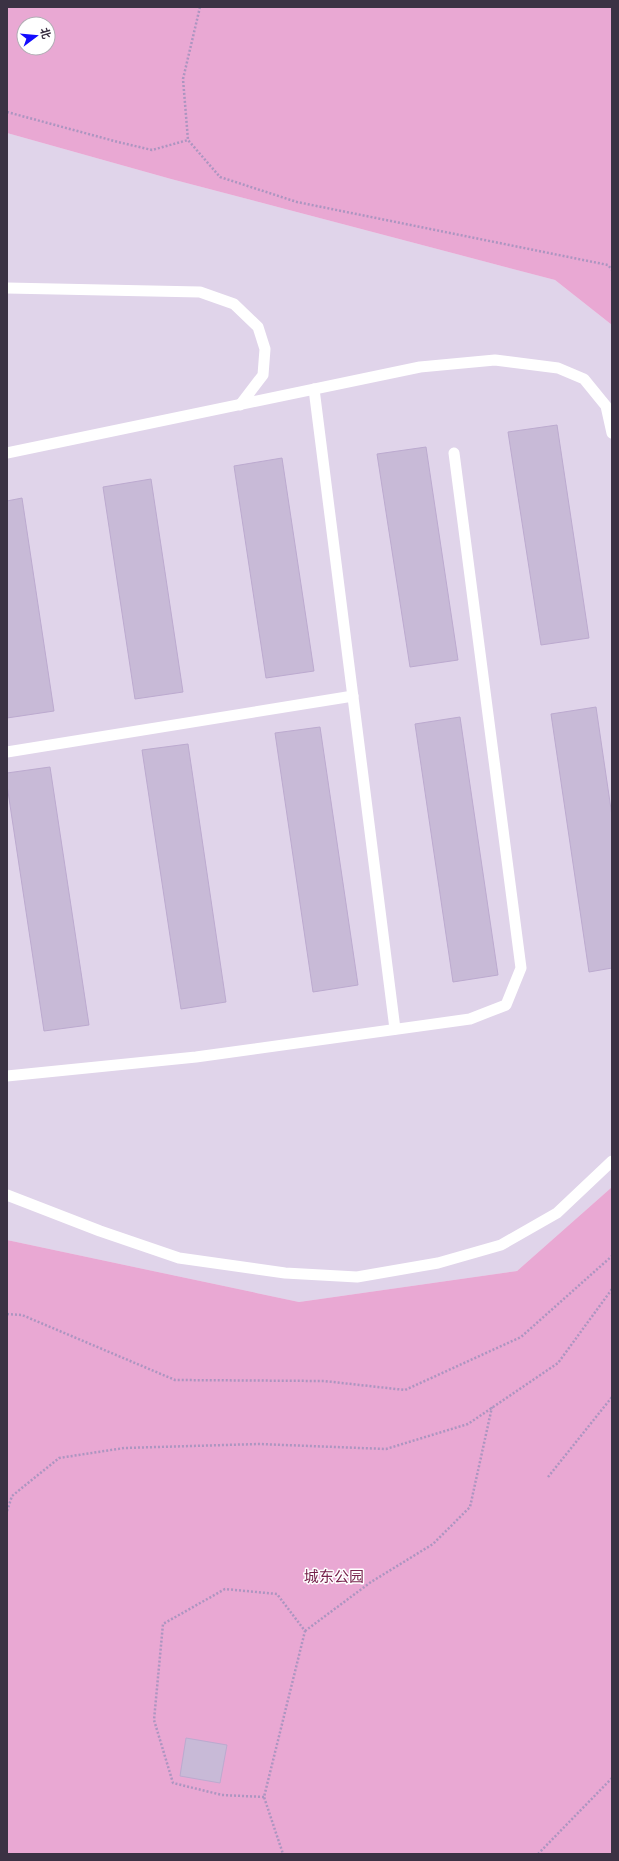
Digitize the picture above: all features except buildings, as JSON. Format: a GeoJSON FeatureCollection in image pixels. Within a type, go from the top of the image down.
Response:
{"type":"FeatureCollection","features":[{"type":"Feature","properties":{"kind":"lane"},"geometry":{"type":"LineString","coordinates":[[7,288],[200,292],[234,304],[258,328],[265,349],[263,376],[240,405]]}},
{"type":"Feature","properties":{"kind":"lane"},"geometry":{"type":"LineString","coordinates":[[7,453],[420,367],[495,360],[558,368],[584,379],[606,406],[612,433]]}},
{"type":"Feature","properties":{"kind":"lane"},"geometry":{"type":"LineString","coordinates":[[314,389],[395,1029]]}},
{"type":"Feature","properties":{"kind":"lane"},"geometry":{"type":"LineString","coordinates":[[7,1076],[196,1057],[470,1019],[506,1005],[521,968],[454,452]]}},
{"type":"Feature","properties":{"kind":"lane"},"geometry":{"type":"LineString","coordinates":[[7,752],[353,696]]}},
{"type":"Feature","properties":{"kind":"lane"},"geometry":{"type":"LineString","coordinates":[[7,1195],[100,1231],[179,1258],[285,1272],[357,1277],[438,1263],[500,1245],[557,1213],[612,1161]]}},
{"type":"Feature","properties":{"kind":"path"},"geometry":{"type":"LineString","coordinates":[[200,7],[183,79],[188,140],[220,177],[297,202],[608,265],[612,270]]}},
{"type":"Feature","properties":{"kind":"path"},"geometry":{"type":"LineString","coordinates":[[7,112],[152,150],[188,140]]}},
{"type":"Feature","properties":{"kind":"path"},"geometry":{"type":"LineString","coordinates":[[7,1314],[22,1316],[174,1380],[324,1381],[405,1390],[521,1337],[612,1256]]}},
{"type":"Feature","properties":{"kind":"path"},"geometry":{"type":"LineString","coordinates":[[7,1511],[12,1496],[59,1458],[124,1448],[220,1445],[259,1444],[386,1449],[468,1424],[558,1363],[612,1289]]}},
{"type":"Feature","properties":{"kind":"path"},"geometry":{"type":"LineString","coordinates":[[548,1477],[612,1397]]}},
{"type":"Feature","properties":{"kind":"path"},"geometry":{"type":"LineString","coordinates":[[283,1854],[264,1797],[305,1631],[371,1582],[433,1544],[470,1507],[492,1407]]}},
{"type":"Feature","properties":{"kind":"path"},"geometry":{"type":"LineString","coordinates":[[264,1797],[222,1795],[172,1783],[154,1720],[163,1624],[225,1590],[277,1594],[305,1631]]}},
{"type":"Feature","properties":{"kind":"path"},"geometry":{"type":"LineString","coordinates":[[538,1854],[612,1778]]}},
{"type":"Feature","properties":{"kind":"shaded area"},"geometry":{"type":"Polygon","coordinates":[[[7,133],[171,179],[555,280],[612,325],[612,1187],[517,1271],[299,1302],[7,1240],[7,133]]]}},
{"type":"Feature","properties":{"kind":"green space"},"geometry":{"type":"Polygon","coordinates":[[[7,7],[612,7],[612,325],[555,280],[171,179],[7,133],[7,7]]]}},
{"type":"Feature","properties":{"kind":"green space","name":"城东公园"},"geometry":{"type":"Polygon","coordinates":[[[612,1187],[612,1854],[7,1854],[7,1240],[299,1302],[517,1271],[612,1187]]]}}]}
